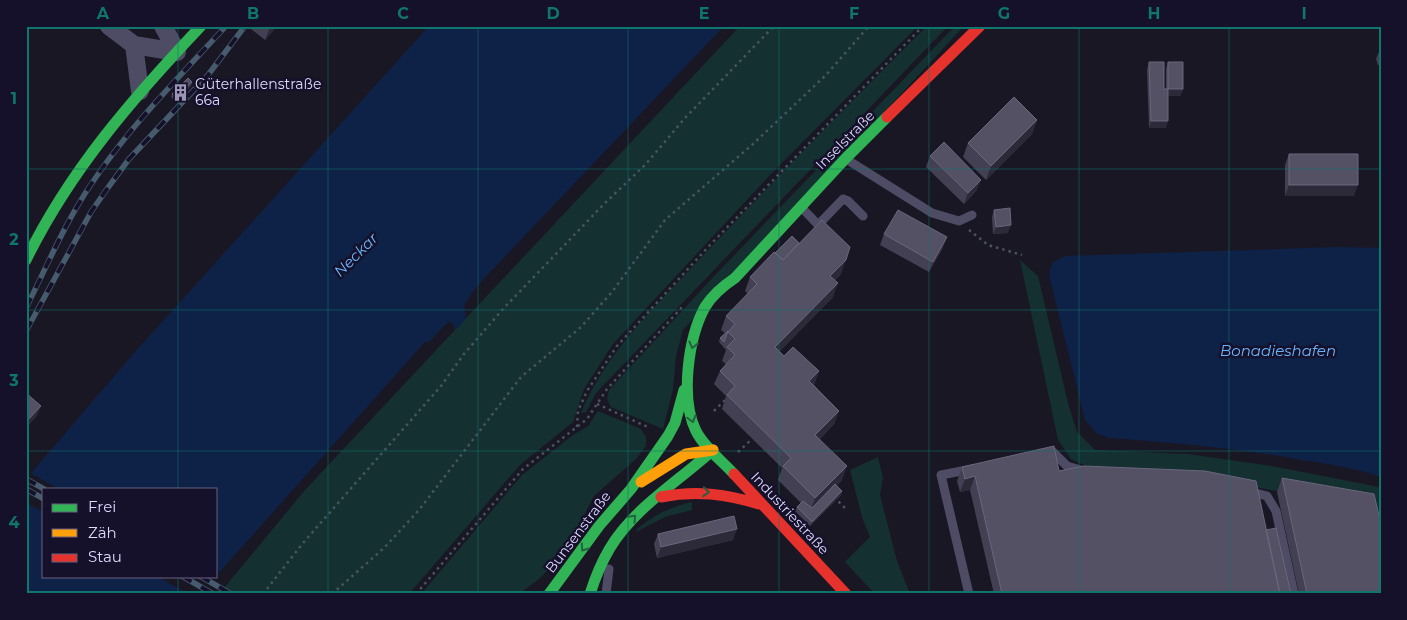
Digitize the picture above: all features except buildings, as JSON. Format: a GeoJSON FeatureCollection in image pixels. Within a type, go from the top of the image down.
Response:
{"type":"FeatureCollection","features":[{"type":"Feature","properties":{"kind":"street"},"geometry":{"type":"LineString","coordinates":[[109,26],[134,45],[176,52]]}},
{"type":"Feature","properties":{"kind":"street"},"geometry":{"type":"LineString","coordinates":[[163,26],[176,52]]}},
{"type":"Feature","properties":{"kind":"street"},"geometry":{"type":"LineString","coordinates":[[26,260],[40,229],[78,167],[140,91],[201,26]]}},
{"type":"Feature","properties":{"kind":"street","name":"Inselstraße"},"geometry":{"type":"LineString","coordinates":[[713,450],[695,429],[686,381],[691,348],[704,310],[714,294],[735,278],[845,159],[980,26]]}},
{"type":"Feature","properties":{"kind":"street"},"geometry":{"type":"LineString","coordinates":[[134,45],[140,91]]}},
{"type":"Feature","properties":{"kind":"street","name":"Inselstraße"},"geometry":{"type":"LineString","coordinates":[[722,303],[735,278]]}},
{"type":"Feature","properties":{"kind":"street","name":"Bunsenstraße"},"geometry":{"type":"LineString","coordinates":[[549,594],[599,526],[631,489],[668,436],[675,423],[686,381]]}},
{"type":"Feature","properties":{"kind":"street"},"geometry":{"type":"LineString","coordinates":[[590,594],[595,575],[612,542],[634,515],[713,450],[712,434]]}},
{"type":"Feature","properties":{"kind":"street","name":"Bunsenstraße"},"geometry":{"type":"LineString","coordinates":[[631,489],[686,454],[713,450]]}},
{"type":"Feature","properties":{"kind":"street","name":"Industriestraße"},"geometry":{"type":"LineString","coordinates":[[713,450],[759,504],[846,594]]}},
{"type":"Feature","properties":{"kind":"street"},"geometry":{"type":"LineString","coordinates":[[658,497],[700,491],[724,494],[759,504]]}},
{"type":"Feature","properties":{"kind":"lane"},"geometry":{"type":"LineString","coordinates":[[845,159],[932,213],[959,221],[972,215]]}},
{"type":"Feature","properties":{"kind":"lane"},"geometry":{"type":"LineString","coordinates":[[818,225],[843,200],[848,201],[863,216]]}},
{"type":"Feature","properties":{"kind":"lane"},"geometry":{"type":"LineString","coordinates":[[801,206],[830,237]]}},
{"type":"Feature","properties":{"kind":"lane"},"geometry":{"type":"LineString","coordinates":[[1034,456],[1053,452],[1067,466],[1089,473]]}},
{"type":"Feature","properties":{"kind":"lane"},"geometry":{"type":"LineString","coordinates":[[968,594],[941,475],[978,468]]}},
{"type":"Feature","properties":{"kind":"lane"},"geometry":{"type":"LineString","coordinates":[[1242,490],[1267,496],[1276,511],[1294,594]]}},
{"type":"Feature","properties":{"kind":"lane"},"geometry":{"type":"LineString","coordinates":[[606,594],[612,542]]}},
{"type":"Feature","properties":{"kind":"path"},"geometry":{"type":"LineString","coordinates":[[264,594],[303,543],[441,386],[464,354],[502,309],[604,204],[646,164],[685,118],[774,26]]}},
{"type":"Feature","properties":{"kind":"path"},"geometry":{"type":"LineString","coordinates":[[332,594],[384,548],[419,510],[521,377],[581,327],[612,292],[665,220],[752,144],[812,88],[869,26]]}},
{"type":"Feature","properties":{"kind":"path"},"geometry":{"type":"LineString","coordinates":[[577,427],[578,411],[587,391],[617,346],[716,238],[923,26]]}},
{"type":"Feature","properties":{"kind":"path"},"geometry":{"type":"LineString","coordinates":[[959,221],[988,245],[1022,255]]}},
{"type":"Feature","properties":{"kind":"path"},"geometry":{"type":"LineString","coordinates":[[714,412],[728,397]]}},
{"type":"Feature","properties":{"kind":"path"},"geometry":{"type":"LineString","coordinates":[[416,594],[523,469],[587,419],[597,404],[651,428]]}},
{"type":"Feature","properties":{"kind":"path"},"geometry":{"type":"LineString","coordinates":[[737,452],[752,439]]}},
{"type":"Feature","properties":{"kind":"path"},"geometry":{"type":"LineString","coordinates":[[830,492],[847,510]]}},
{"type":"Feature","properties":{"kind":"green space"},"geometry":{"type":"Polygon","coordinates":[[[740,26],[918,26],[770,175],[613,344],[584,389],[573,422],[520,465],[409,594],[219,594],[305,490],[740,26]]]}},
{"type":"Feature","properties":{"kind":"green space"},"geometry":{"type":"Polygon","coordinates":[[[927,26],[948,26],[596,393],[586,412],[581,413],[603,371],[647,315],[781,173],[927,26]]]}},
{"type":"Feature","properties":{"kind":"green space"},"geometry":{"type":"Polygon","coordinates":[[[955,26],[964,26],[683,330],[676,356],[673,389],[663,429],[611,407],[607,399],[609,390],[717,273],[955,26]]]}},
{"type":"Feature","properties":{"kind":"green space"},"geometry":{"type":"Polygon","coordinates":[[[1020,260],[1038,276],[1068,403],[1077,432],[1095,450],[1188,454],[1272,466],[1374,486],[1381,488],[1381,511],[1192,475],[1088,467],[1071,459],[1058,440],[1020,260]]]}},
{"type":"Feature","properties":{"kind":"green space"},"geometry":{"type":"Polygon","coordinates":[[[598,411],[641,429],[646,437],[646,446],[636,459],[594,496],[568,546],[555,563],[539,579],[519,594],[421,594],[522,475],[573,435],[588,426],[598,411]]]}},
{"type":"Feature","properties":{"kind":"green space"},"geometry":{"type":"Polygon","coordinates":[[[878,457],[883,478],[880,495],[897,561],[910,594],[875,594],[845,562],[870,537],[862,517],[850,470],[878,457]]]}},
{"type":"Feature","properties":{"kind":"green space"},"geometry":{"type":"Polygon","coordinates":[[[692,502],[692,510],[665,517],[636,532],[637,529],[669,509],[692,502]]]}},
{"type":"Feature","properties":{"kind":"water","name":"Neckar"},"geometry":{"type":"Polygon","coordinates":[[[429,26],[724,26],[477,286],[464,305],[466,319],[455,330],[452,322],[448,322],[429,342],[425,342],[218,574],[218,488],[42,488],[42,578],[214,578],[201,594],[26,594],[26,479],[134,353],[429,26]]]}},
{"type":"Feature","properties":{"kind":"water","name":"Bonadieshafen"},"geometry":{"type":"Polygon","coordinates":[[[1338,247],[1381,248],[1381,477],[1342,467],[1254,452],[1109,438],[1096,433],[1085,420],[1049,275],[1052,263],[1065,256],[1338,247]]]}},
{"type":"Feature","properties":{"kind":"pier"},"geometry":{"type":"Polygon","coordinates":[[[29,472],[56,488],[42,488],[42,511],[26,503],[26,475],[29,472]]]}},
{"type":"Feature","properties":{"kind":"pier"},"geometry":{"type":"Polygon","coordinates":[[[160,578],[217,578],[204,594],[188,594],[160,578]]]}},
{"type":"Feature","properties":{"kind":"railway"},"geometry":{"type":"LineString","coordinates":[[26,308],[66,226],[94,180],[140,120],[226,26]]}},
{"type":"Feature","properties":{"kind":"railway"},"geometry":{"type":"LineString","coordinates":[[26,331],[91,212],[107,189],[129,159],[208,75],[245,26]]}},
{"type":"Feature","properties":{"kind":"railway"},"geometry":{"type":"LineString","coordinates":[[26,479],[42,488]]}},
{"type":"Feature","properties":{"kind":"railway"},"geometry":{"type":"LineString","coordinates":[[26,489],[42,498]]}},
{"type":"Feature","properties":{"kind":"railway"},"geometry":{"type":"LineString","coordinates":[[185,578],[213,594]]}},
{"type":"Feature","properties":{"kind":"railway"},"geometry":{"type":"LineString","coordinates":[[203,578],[231,594]]}},
{"type":"Feature","properties":{"kind":"traffic: fast"},"geometry":{"type":"LineString","coordinates":[[26,260],[43,227],[83,165],[127,108],[201,26]]}},
{"type":"Feature","properties":{"kind":"traffic: fast"},"geometry":{"type":"LineString","coordinates":[[734,474],[704,443],[696,431],[691,418],[687,386],[688,369],[690,351],[699,320],[708,302],[715,294],[735,278],[845,159],[887,117]]}},
{"type":"Feature","properties":{"kind":"traffic: fast"},"geometry":{"type":"LineString","coordinates":[[549,594],[599,526],[631,489],[668,436],[675,423],[684,390]]}},
{"type":"Feature","properties":{"kind":"traffic: fast"},"geometry":{"type":"LineString","coordinates":[[590,594],[596,576],[610,548],[631,520],[713,450]]}},
{"type":"Feature","properties":{"kind":"traffic: slow"},"geometry":{"type":"LineString","coordinates":[[641,482],[686,454],[713,450]]}},
{"type":"Feature","properties":{"kind":"traffic: jam"},"geometry":{"type":"LineString","coordinates":[[887,117],[980,26]]}},
{"type":"Feature","properties":{"kind":"traffic: jam"},"geometry":{"type":"LineString","coordinates":[[734,474],[846,594]]}},
{"type":"Feature","properties":{"kind":"traffic: jam"},"geometry":{"type":"LineString","coordinates":[[661,497],[710,494],[759,504]]}},
{"type":"Feature","properties":{"kind":"place","name":"Güterhallenstraße 66a"},"geometry":{"type":"Point","coordinates":[181,92]}}]}
